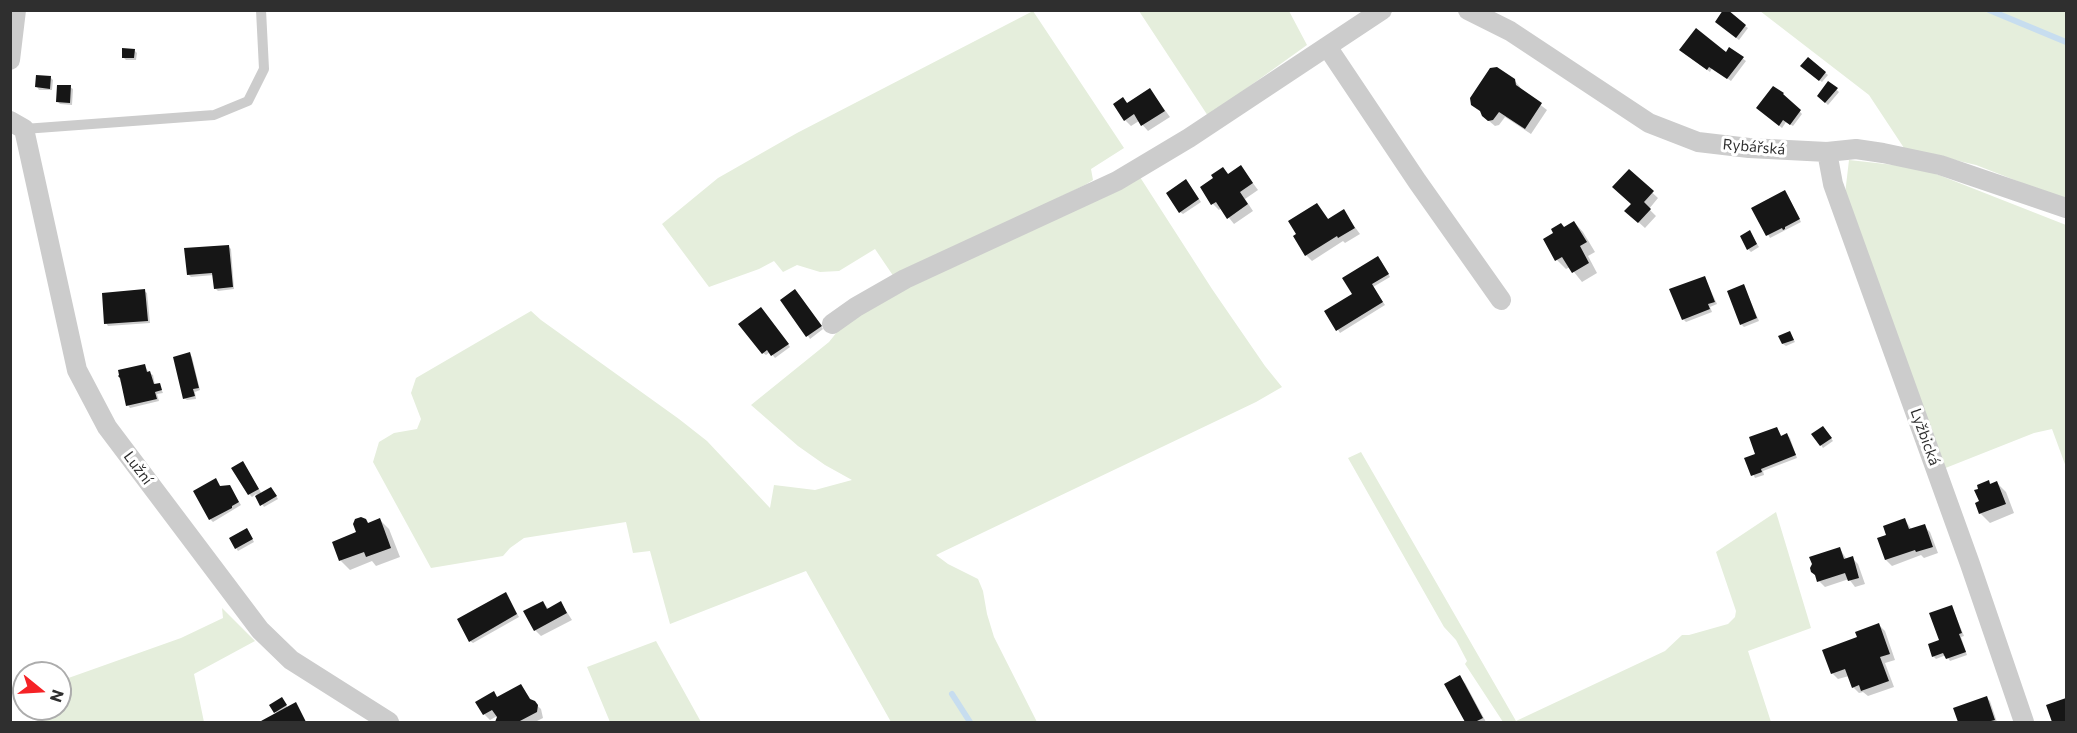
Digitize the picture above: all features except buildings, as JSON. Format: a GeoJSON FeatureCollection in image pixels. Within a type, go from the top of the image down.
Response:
{"type":"FeatureCollection","features":[{"type":"Feature","properties":{"kind":"street"},"geometry":{"type":"LineString","coordinates":[[10,60],[16,10]]}},
{"type":"Feature","properties":{"kind":"street"},"geometry":{"type":"LineString","coordinates":[[832,324],[856,307],[905,279],[1117,181],[1189,138],[1328,48],[1382,10]]}},
{"type":"Feature","properties":{"kind":"street","name":"Rybářská"},"geometry":{"type":"LineString","coordinates":[[1468,10],[1510,31],[1649,123],[1698,142],[1749,148],[1827,152],[1856,149],[1883,153],[1940,165],[2067,208]]}},
{"type":"Feature","properties":{"kind":"street"},"geometry":{"type":"LineString","coordinates":[[1328,48],[1417,181],[1501,300]]}},
{"type":"Feature","properties":{"kind":"street","name":"Lužní"},"geometry":{"type":"LineString","coordinates":[[17,125],[77,370],[107,428],[261,630],[291,660],[389,723]]}},
{"type":"Feature","properties":{"kind":"street","name":"Lyžbická"},"geometry":{"type":"LineString","coordinates":[[1827,152],[1833,184],[1970,564],[2024,723]]}},
{"type":"Feature","properties":{"kind":"lane"},"geometry":{"type":"LineString","coordinates":[[17,125],[214,116],[248,101],[264,69],[261,10]]}},
{"type":"Feature","properties":{"kind":"green space"},"geometry":{"type":"Polygon","coordinates":[[[1033,11],[1124,148],[1091,169],[1093,180],[1085,185],[894,277],[875,249],[839,271],[820,272],[797,265],[783,272],[774,261],[759,269],[709,287],[662,224],[718,178],[797,133],[1033,11]]]}},
{"type":"Feature","properties":{"kind":"green space"},"geometry":{"type":"Polygon","coordinates":[[[1139,11],[1289,11],[1307,45],[1208,116],[1139,11]]]}},
{"type":"Feature","properties":{"kind":"green space"},"geometry":{"type":"Polygon","coordinates":[[[1760,11],[2066,11],[2066,200],[1976,165],[1904,148],[1869,95],[1760,11]]]}},
{"type":"Feature","properties":{"kind":"green space"},"geometry":{"type":"Polygon","coordinates":[[[1849,160],[1921,168],[2066,225],[2066,467],[2052,429],[2034,433],[1943,469],[1845,194],[1849,160]]]}},
{"type":"Feature","properties":{"kind":"green space"},"geometry":{"type":"Polygon","coordinates":[[[1138,174],[1212,289],[1282,387],[1256,402],[936,555],[948,564],[978,579],[994,637],[1037,722],[891,722],[806,571],[670,624],[650,551],[633,553],[626,522],[524,538],[503,556],[431,568],[373,462],[379,442],[394,433],[417,429],[421,419],[411,393],[416,378],[531,311],[707,441],[770,508],[774,485],[815,490],[852,480],[798,446],[751,405],[829,342],[837,332],[903,288],[1138,174]]]}},
{"type":"Feature","properties":{"kind":"green space"},"geometry":{"type":"Polygon","coordinates":[[[1361,452],[1516,721],[1665,651],[1682,635],[1728,624],[1735,617],[1736,611],[1716,552],[1776,512],[1811,628],[1748,651],[1771,722],[1503,722],[1465,664],[1467,661],[1456,640],[1444,627],[1348,458],[1361,452]]]}},
{"type":"Feature","properties":{"kind":"green space"},"geometry":{"type":"Polygon","coordinates":[[[222,608],[255,641],[194,674],[204,722],[38,722],[72,721],[72,677],[181,638],[223,618],[222,608]]]}},
{"type":"Feature","properties":{"kind":"green space"},"geometry":{"type":"Polygon","coordinates":[[[656,641],[701,722],[610,722],[587,667],[656,641]]]}},
{"type":"Feature","properties":{"kind":"waterway"},"geometry":{"type":"LineString","coordinates":[[1989,10],[2066,42]]}},
{"type":"Feature","properties":{"kind":"waterway"},"geometry":{"type":"LineString","coordinates":[[952,694],[970,722]]}}]}
